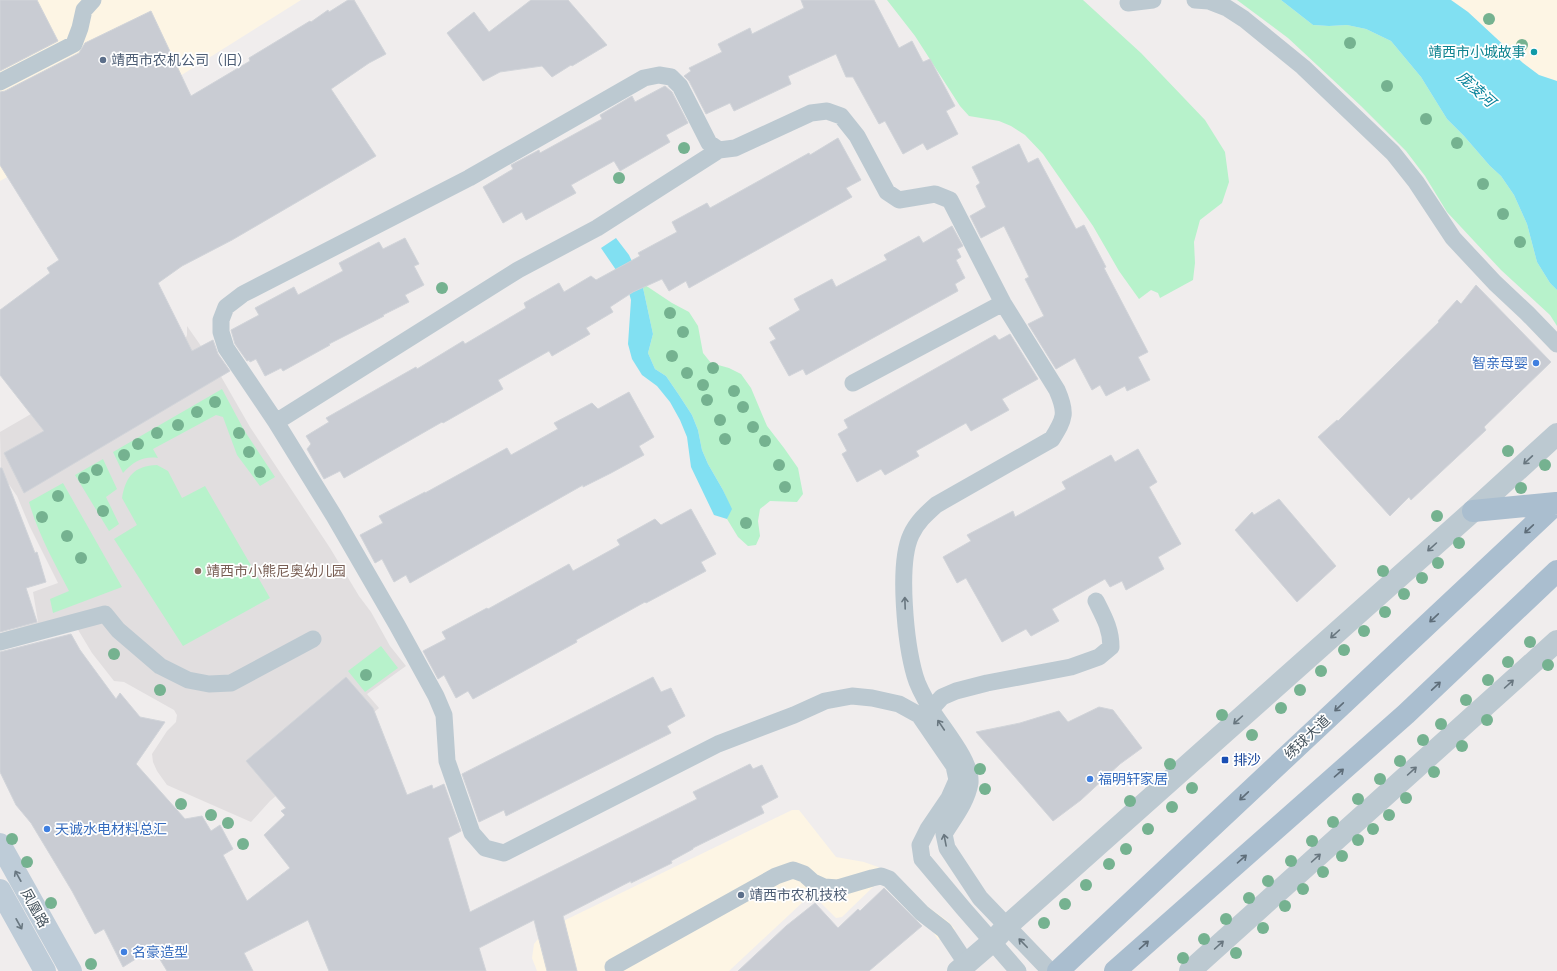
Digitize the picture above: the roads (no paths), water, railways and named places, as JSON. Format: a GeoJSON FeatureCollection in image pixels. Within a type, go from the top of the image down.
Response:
{"type":"FeatureCollection","features":[{"type":"Feature","properties":{"kind":"main road"},"geometry":{"type":"LineString","coordinates":[[1473,511],[1557,503]]}},
{"type":"Feature","properties":{"kind":"main road","name":"绣球大道"},"geometry":{"type":"LineString","coordinates":[[1058,971],[1557,503]]}},
{"type":"Feature","properties":{"kind":"main road"},"geometry":{"type":"LineString","coordinates":[[1115,971],[1406,714],[1557,571]]}},
{"type":"Feature","properties":{"kind":"main road","name":"凤凰路"},"geometry":{"type":"LineString","coordinates":[[0,844],[71,971]]}},
{"type":"Feature","properties":{"kind":"main road","name":"凤凰路"},"geometry":{"type":"LineString","coordinates":[[0,890],[44,971]]}},
{"type":"Feature","properties":{"kind":"street"},"geometry":{"type":"LineString","coordinates":[[962,967],[1473,511],[1557,434]]}},
{"type":"Feature","properties":{"kind":"street"},"geometry":{"type":"LineString","coordinates":[[1190,971],[1557,641]]}},
{"type":"Feature","properties":{"kind":"lane"},"geometry":{"type":"LineString","coordinates":[[0,82],[74,44],[80,28],[84,10],[93,0]]}},
{"type":"Feature","properties":{"kind":"lane"},"geometry":{"type":"LineString","coordinates":[[1128,3],[1153,0]]}},
{"type":"Feature","properties":{"kind":"lane"},"geometry":{"type":"LineString","coordinates":[[1195,0],[1209,1],[1227,8],[1244,19],[1303,67],[1393,153],[1416,182],[1453,238],[1495,283],[1557,344]]}},
{"type":"Feature","properties":{"kind":"lane"},"geometry":{"type":"LineString","coordinates":[[719,150],[709,143],[680,86],[670,77],[659,75],[644,78],[469,178],[243,294],[226,307],[221,320],[220,332],[226,348],[276,422],[334,516],[398,626],[436,696],[444,715],[447,761],[472,833],[485,848],[504,853],[718,744],[794,716],[825,701],[852,696],[872,698],[898,704],[919,716],[954,766],[957,780],[949,798],[928,829],[920,845],[922,859],[963,908],[1050,971]]}},
{"type":"Feature","properties":{"kind":"lane"},"geometry":{"type":"LineString","coordinates":[[276,422],[518,270],[597,228],[719,150],[736,148],[811,113],[827,110],[841,116],[857,136],[887,192],[898,200],[935,194],[950,200],[1003,303],[1057,390],[1064,405],[1062,423],[1052,439],[936,505],[922,517],[910,536],[904,563],[906,638],[915,677],[931,709],[966,764],[970,782],[964,802],[944,834],[947,848],[980,898],[1018,971]]}},
{"type":"Feature","properties":{"kind":"lane"},"geometry":{"type":"LineString","coordinates":[[853,383],[1003,303]]}},
{"type":"Feature","properties":{"kind":"lane"},"geometry":{"type":"LineString","coordinates":[[931,709],[942,697],[956,691],[987,683],[1071,667],[1099,657],[1111,647],[1111,636],[1108,623],[1096,601]]}},
{"type":"Feature","properties":{"kind":"lane"},"geometry":{"type":"LineString","coordinates":[[0,642],[105,614],[118,630],[160,666],[188,680],[209,684],[231,683],[313,639]]}},
{"type":"Feature","properties":{"kind":"lane"},"geometry":{"type":"LineString","coordinates":[[613,967],[776,876],[793,870],[804,874],[813,882],[824,888],[838,888],[881,876],[889,879],[922,913],[944,930],[962,967]]}},
{"type":"Feature","properties":{"kind":"water","name":"庞凌河"},"geometry":{"type":"Polygon","coordinates":[[[1281,0],[1451,0],[1468,12],[1523,63],[1539,75],[1557,81],[1557,290],[1550,283],[1537,262],[1527,224],[1514,195],[1501,176],[1447,119],[1421,77],[1391,41],[1366,29],[1347,25],[1313,25],[1281,0]]]}},
{"type":"Feature","properties":{"kind":"water"},"geometry":{"type":"Polygon","coordinates":[[[616,238],[629,255],[642,283],[653,334],[648,353],[655,369],[666,376],[692,415],[698,430],[702,450],[732,509],[727,519],[714,515],[691,467],[687,437],[670,402],[657,386],[642,375],[632,359],[628,344],[631,300],[627,286],[601,248],[616,238]]]}},
{"type":"Feature","properties":{"kind":"place","name":"靖西市小城故事"},"geometry":{"type":"Point","coordinates":[1534,52]}},
{"type":"Feature","properties":{"kind":"place","name":"靖西市农机公司（旧）"},"geometry":{"type":"Point","coordinates":[103,60]}},
{"type":"Feature","properties":{"kind":"place","name":"智亲母婴"},"geometry":{"type":"Point","coordinates":[1536,363]}},
{"type":"Feature","properties":{"kind":"place","name":"靖西市小熊尼奥幼儿园"},"geometry":{"type":"Point","coordinates":[198,571]}},
{"type":"Feature","properties":{"kind":"place","name":"排沙"},"geometry":{"type":"Point","coordinates":[1225,760]}},
{"type":"Feature","properties":{"kind":"place","name":"福明轩家居"},"geometry":{"type":"Point","coordinates":[1090,779]}},
{"type":"Feature","properties":{"kind":"place","name":"天诚水电材料总汇"},"geometry":{"type":"Point","coordinates":[47,829]}},
{"type":"Feature","properties":{"kind":"place","name":"靖西市农机技校"},"geometry":{"type":"Point","coordinates":[741,895]}},
{"type":"Feature","properties":{"kind":"place","name":"名豪造型"},"geometry":{"type":"Point","coordinates":[124,952]}}]}
